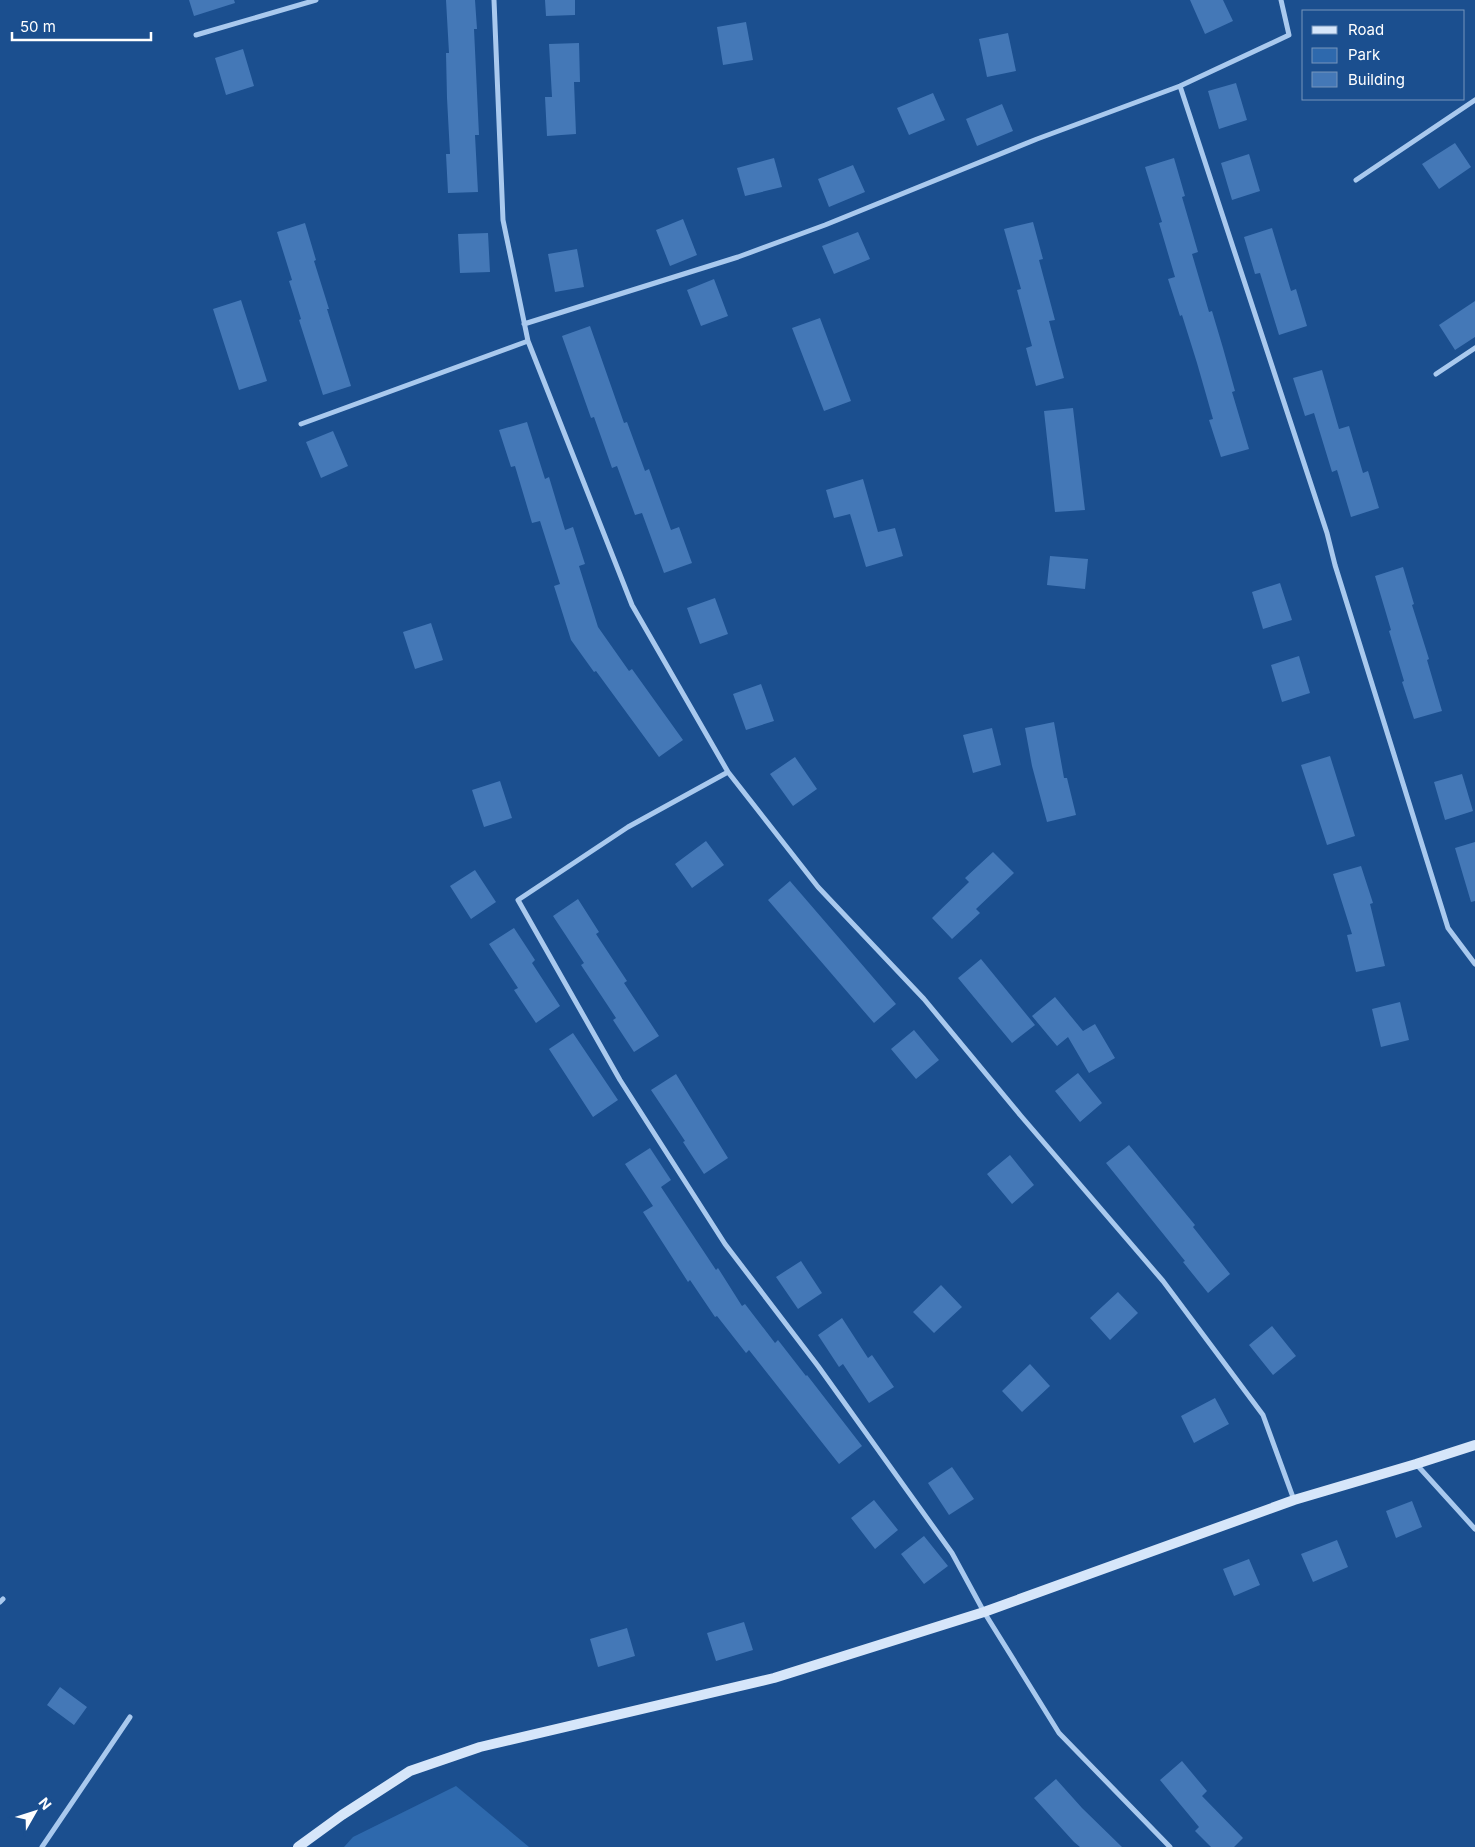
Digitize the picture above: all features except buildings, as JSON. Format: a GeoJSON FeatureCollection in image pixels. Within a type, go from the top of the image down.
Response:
{"type":"FeatureCollection","features":[{"type":"Feature","properties":{"kind":"street"},"geometry":{"type":"LineString","coordinates":[[196,35],[316,0]]}},
{"type":"Feature","properties":{"kind":"street"},"geometry":{"type":"LineString","coordinates":[[494,0],[503,220],[524,324],[528,341],[632,604],[728,772],[818,888],[924,999],[1021,1116],[1163,1281],[1263,1415],[1294,1500]]}},
{"type":"Feature","properties":{"kind":"street"},"geometry":{"type":"LineString","coordinates":[[524,324],[747,254],[825,225],[1037,139],[1180,86],[1289,35],[1281,0]]}},
{"type":"Feature","properties":{"kind":"street"},"geometry":{"type":"LineString","coordinates":[[1180,86],[1327,532],[1335,565],[1448,928],[1475,964]]}},
{"type":"Feature","properties":{"kind":"street"},"geometry":{"type":"LineString","coordinates":[[1356,180],[1475,100]]}},
{"type":"Feature","properties":{"kind":"street"},"geometry":{"type":"LineString","coordinates":[[301,424],[528,341]]}},
{"type":"Feature","properties":{"kind":"street"},"geometry":{"type":"LineString","coordinates":[[1436,374],[1475,348]]}},
{"type":"Feature","properties":{"kind":"street"},"geometry":{"type":"LineString","coordinates":[[728,772],[628,827],[518,900],[620,1080],[720,1236],[818,1366],[952,1553],[984,1612],[1059,1733],[1170,1847]]}},
{"type":"Feature","properties":{"kind":"street"},"geometry":{"type":"LineString","coordinates":[[298,1847],[342,1815],[410,1772],[480,1747],[774,1678],[984,1612],[1294,1500],[1475,1445]]}},
{"type":"Feature","properties":{"kind":"street"},"geometry":{"type":"LineString","coordinates":[[1416,1464],[1475,1529]]}},
{"type":"Feature","properties":{"kind":"street"},"geometry":{"type":"LineString","coordinates":[[42,1847],[130,1717]]}},
{"type":"Feature","properties":{"kind":"green space"},"geometry":{"type":"Polygon","coordinates":[[[456,1786],[529,1847],[344,1847],[353,1837],[456,1786]]]}}]}
